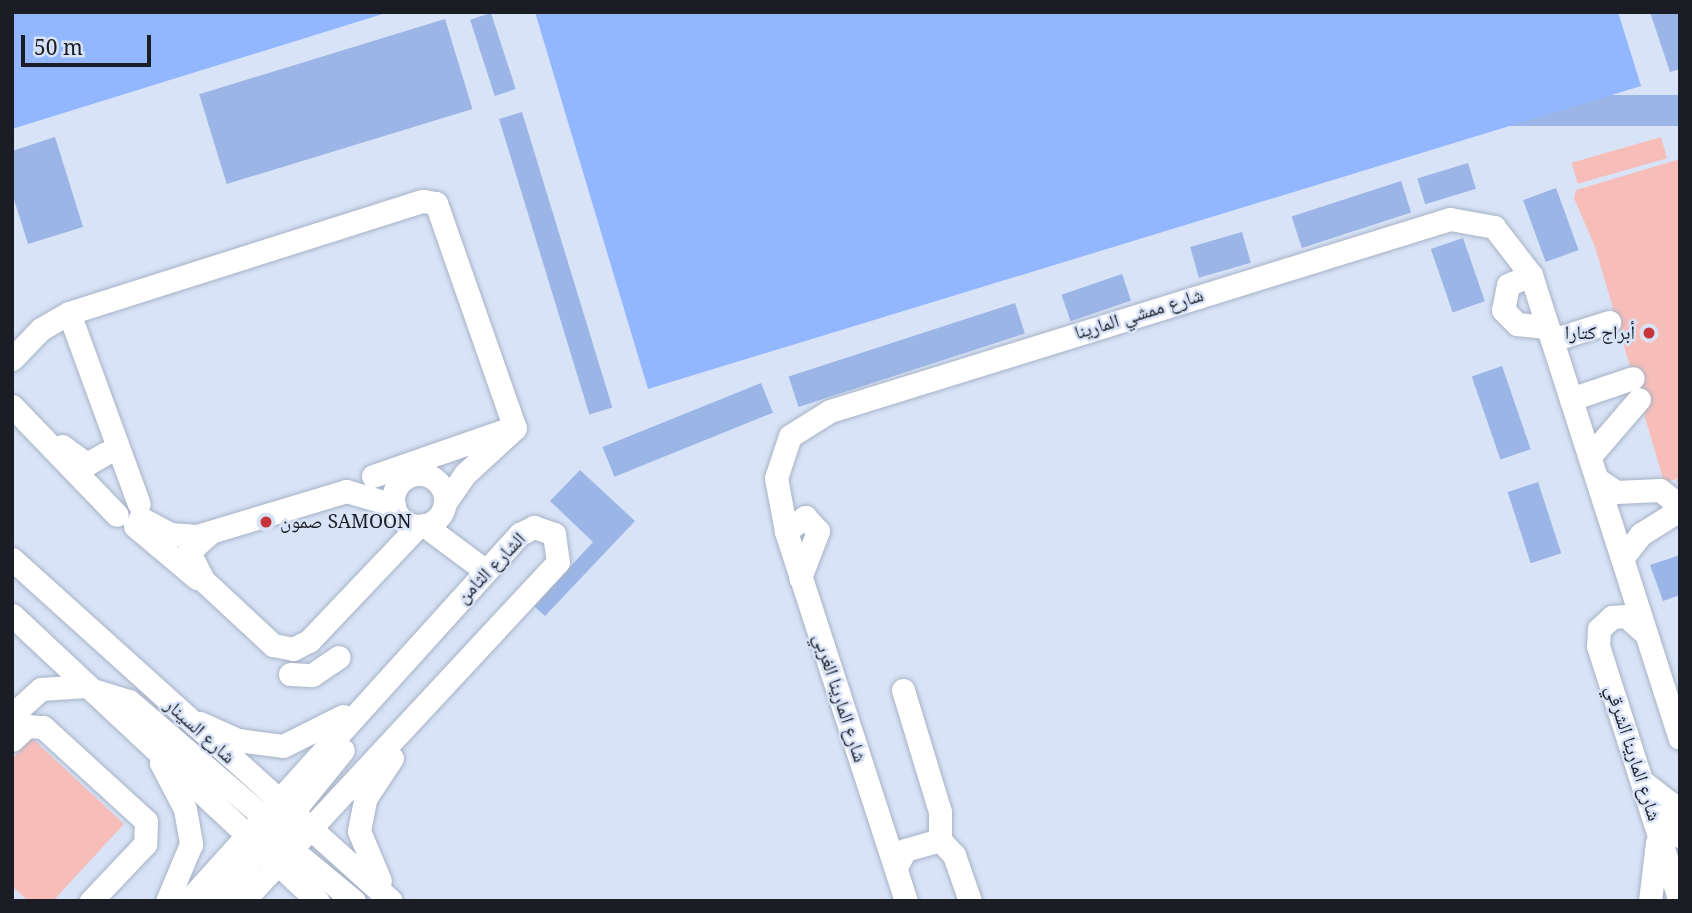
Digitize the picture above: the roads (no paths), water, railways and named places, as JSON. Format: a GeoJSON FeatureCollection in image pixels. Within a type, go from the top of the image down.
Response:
{"type":"FeatureCollection","features":[{"type":"Feature","properties":{"kind":"street"},"geometry":{"type":"LineString","coordinates":[[12,359],[41,329],[69,313],[430,201],[442,208],[514,433],[465,474],[445,505],[410,519],[365,579],[309,641],[286,649]]}},
{"type":"Feature","properties":{"kind":"street","name":"شارع ممشي المارينا"},"geometry":{"type":"LineString","coordinates":[[790,436],[830,411],[1427,224],[1466,217],[1494,227],[1531,275]]}},
{"type":"Feature","properties":{"kind":"street"},"geometry":{"type":"LineString","coordinates":[[1609,322],[1550,334],[1517,324],[1503,310],[1508,285],[1531,275],[1550,334],[1572,399],[1597,479],[1625,562],[1646,634],[1678,728]]}},
{"type":"Feature","properties":{"kind":"street"},"geometry":{"type":"LineString","coordinates":[[69,313],[130,512],[170,534],[211,532],[334,493],[373,476],[496,436],[507,415]]}},
{"type":"Feature","properties":{"kind":"street"},"geometry":{"type":"LineString","coordinates":[[1572,399],[1636,389],[1612,432],[1590,456]]}},
{"type":"Feature","properties":{"kind":"street"},"geometry":{"type":"LineString","coordinates":[[12,405],[43,437],[203,580],[286,649]]}},
{"type":"Feature","properties":{"kind":"street"},"geometry":{"type":"LineString","coordinates":[[1582,431],[1612,432]]}},
{"type":"Feature","properties":{"kind":"street","name":"شارع المارينا الغربي"},"geometry":{"type":"LineString","coordinates":[[790,436],[776,478],[786,531],[805,517],[818,531],[800,578],[906,901]]}},
{"type":"Feature","properties":{"kind":"street"},"geometry":{"type":"LineString","coordinates":[[43,437],[87,464],[107,443]]}},
{"type":"Feature","properties":{"kind":"street"},"geometry":{"type":"LineString","coordinates":[[410,519],[397,487],[411,475]]}},
{"type":"Feature","properties":{"kind":"street"},"geometry":{"type":"LineString","coordinates":[[373,476],[433,477],[463,536],[490,567]]}},
{"type":"Feature","properties":{"kind":"street"},"geometry":{"type":"LineString","coordinates":[[1597,479],[1616,492],[1660,490],[1676,493],[1673,513],[1641,534],[1625,562],[1619,615],[1646,634]]}},
{"type":"Feature","properties":{"kind":"street"},"geometry":{"type":"LineString","coordinates":[[334,493],[371,493],[490,567]]}},
{"type":"Feature","properties":{"kind":"street"},"geometry":{"type":"LineString","coordinates":[[1613,526],[1641,534]]}},
{"type":"Feature","properties":{"kind":"street","name":"الشارع الثامن"},"geometry":{"type":"LineString","coordinates":[[188,901],[276,831],[398,734],[558,562],[561,547],[548,529],[534,527],[490,567],[367,702],[276,831],[243,901]]}},
{"type":"Feature","properties":{"kind":"street"},"geometry":{"type":"LineString","coordinates":[[203,580],[189,552],[211,532]]}},
{"type":"Feature","properties":{"kind":"street","name":"شارع السينار"},"geometry":{"type":"LineString","coordinates":[[12,559],[186,719],[276,831],[318,901]]}},
{"type":"Feature","properties":{"kind":"street","name":"شارع السينار"},"geometry":{"type":"LineString","coordinates":[[12,615],[153,748],[276,831],[392,901]]}},
{"type":"Feature","properties":{"kind":"street","name":"شارع المارينا الشرقي"},"geometry":{"type":"LineString","coordinates":[[1619,615],[1601,625],[1598,646],[1643,782],[1669,834],[1680,901]]}},
{"type":"Feature","properties":{"kind":"street"},"geometry":{"type":"LineString","coordinates":[[286,649],[285,684],[312,675],[339,657]]}},
{"type":"Feature","properties":{"kind":"street"},"geometry":{"type":"LineString","coordinates":[[217,901],[380,708],[406,659]]}},
{"type":"Feature","properties":{"kind":"street"},"geometry":{"type":"LineString","coordinates":[[12,715],[41,689],[87,688],[129,701],[354,901]]}},
{"type":"Feature","properties":{"kind":"street"},"geometry":{"type":"LineString","coordinates":[[896,867],[929,841],[940,812],[903,690]]}},
{"type":"Feature","properties":{"kind":"street"},"geometry":{"type":"LineString","coordinates":[[186,719],[238,740],[283,746],[367,702]]}},
{"type":"Feature","properties":{"kind":"street"},"geometry":{"type":"LineString","coordinates":[[12,740],[27,726],[43,727],[146,821],[145,844],[91,901]]}},
{"type":"Feature","properties":{"kind":"street"},"geometry":{"type":"LineString","coordinates":[[392,901],[369,864],[359,831],[366,799],[395,752],[398,734]]}},
{"type":"Feature","properties":{"kind":"street"},"geometry":{"type":"LineString","coordinates":[[153,748],[181,799],[191,834],[183,874],[167,901]]}},
{"type":"Feature","properties":{"kind":"street"},"geometry":{"type":"LineString","coordinates":[[880,818],[954,855],[970,901]]}},
{"type":"Feature","properties":{"kind":"street"},"geometry":{"type":"LineString","coordinates":[[1650,901],[1669,834]]}},
{"type":"Feature","properties":{"kind":"place","name":"أبراج كتارا"},"geometry":{"type":"Point","coordinates":[1649,333]}},
{"type":"Feature","properties":{"kind":"place","name":"صمون SAMOON"},"geometry":{"type":"Point","coordinates":[266,522]}}]}
